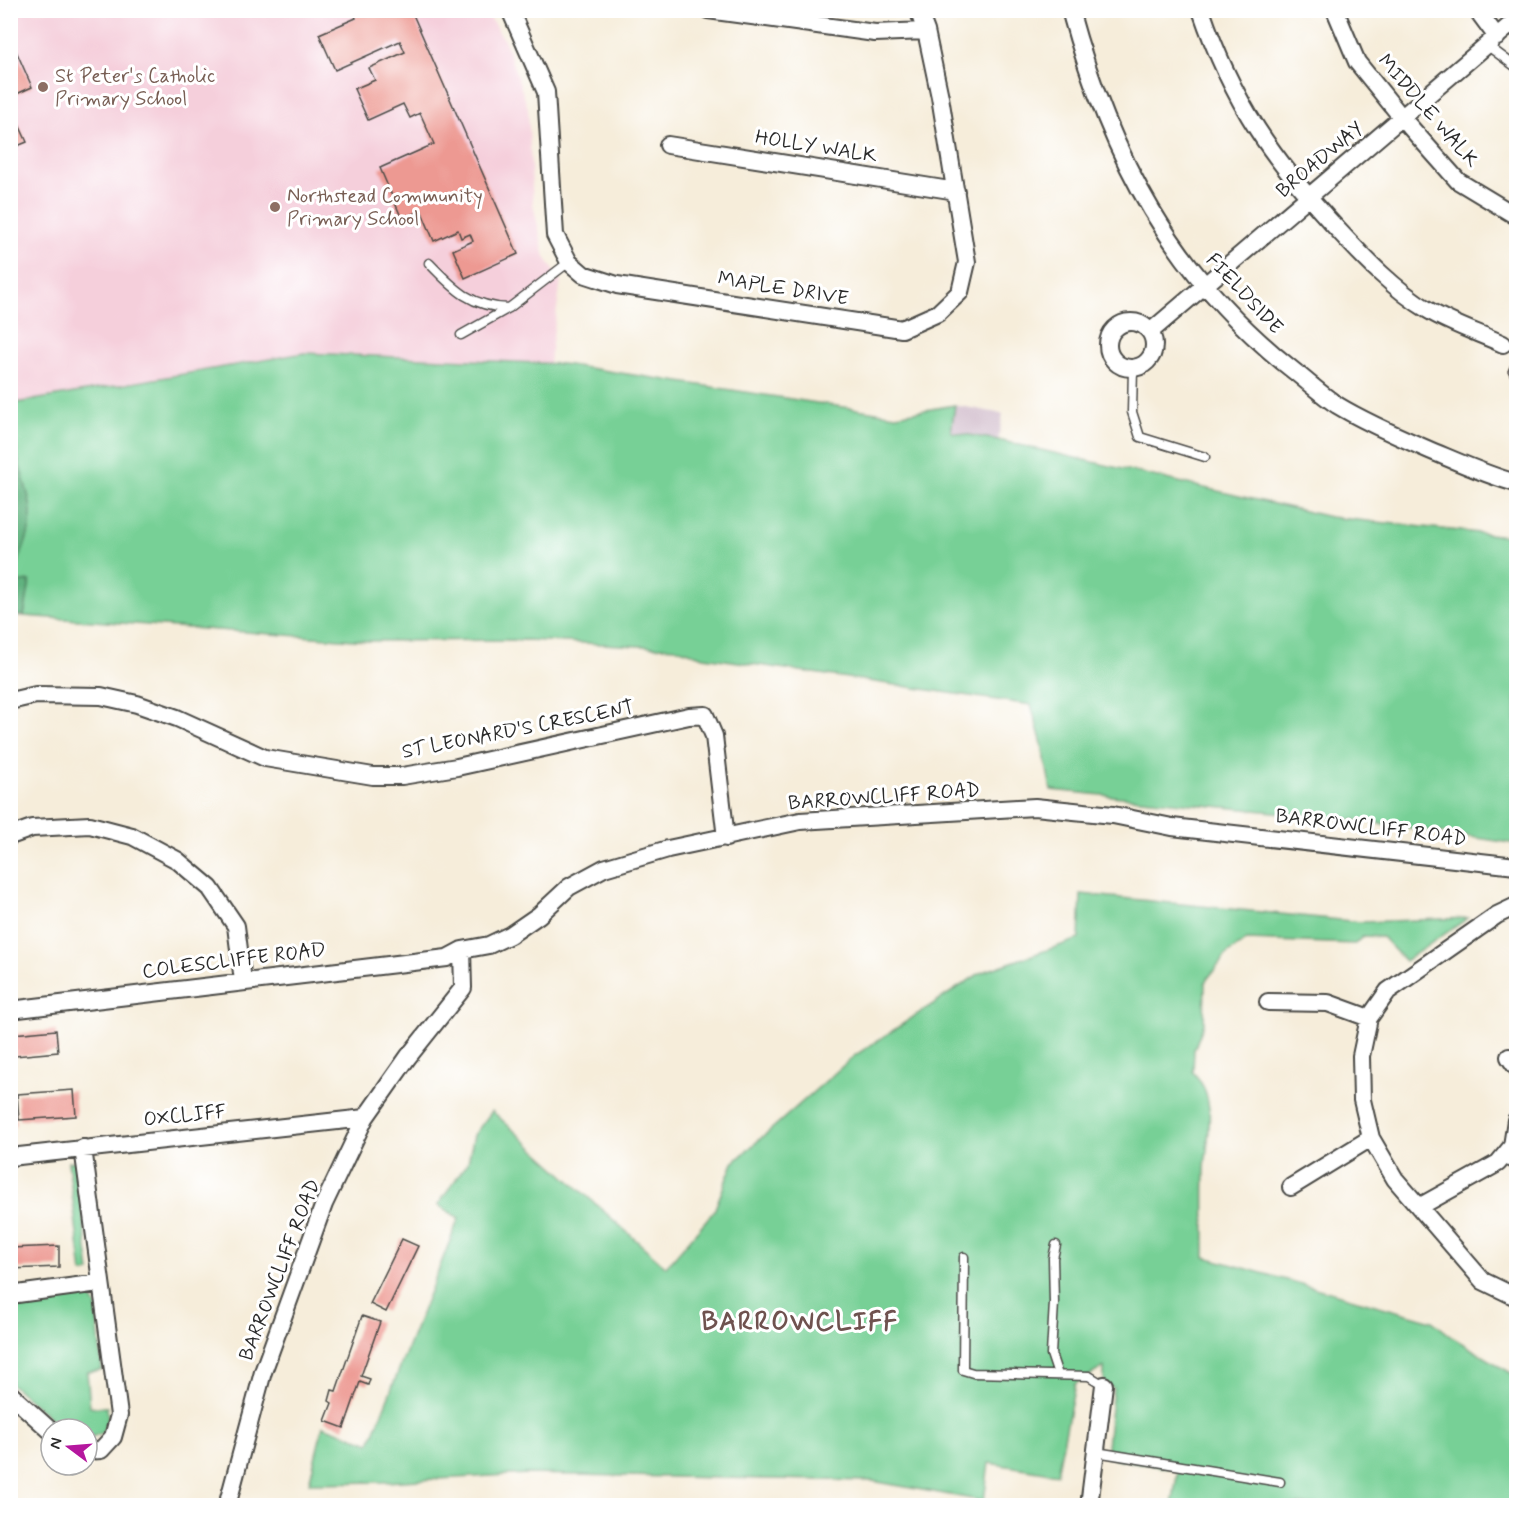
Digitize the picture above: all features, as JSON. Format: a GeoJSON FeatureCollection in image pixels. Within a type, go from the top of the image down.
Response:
{"type":"FeatureCollection","features":[{"type":"Feature","properties":{"kind":"street"},"geometry":{"type":"LineString","coordinates":[[510,10],[546,92],[555,235],[569,262]]}},
{"type":"Feature","properties":{"kind":"street"},"geometry":{"type":"LineString","coordinates":[[708,10],[875,33],[926,31]]}},
{"type":"Feature","properties":{"kind":"street","name":"MAPLE DRIVE"},"geometry":{"type":"LineString","coordinates":[[569,262],[583,274],[617,285],[902,329],[938,313],[960,292],[967,262],[926,31],[918,10]]}},
{"type":"Feature","properties":{"kind":"street","name":"FIELDSIDE"},"geometry":{"type":"LineString","coordinates":[[1070,10],[1084,60],[1115,142],[1151,213],[1204,286],[1253,339],[1336,404],[1400,437],[1458,462],[1516,483]]}},
{"type":"Feature","properties":{"kind":"street"},"geometry":{"type":"LineString","coordinates":[[1201,10],[1229,84],[1262,141],[1308,198],[1367,262],[1428,310],[1503,344]]}},
{"type":"Feature","properties":{"kind":"street","name":"MIDDLE WALK"},"geometry":{"type":"LineString","coordinates":[[1335,10],[1357,62],[1403,119],[1458,181],[1516,216]]}},
{"type":"Feature","properties":{"kind":"street"},"geometry":{"type":"LineString","coordinates":[[1477,10],[1492,41]]}},
{"type":"Feature","properties":{"kind":"street","name":"BROADWAY"},"geometry":{"type":"LineString","coordinates":[[1150,332],[1403,119],[1516,20]]}},
{"type":"Feature","properties":{"kind":"street","name":"HOLLY WALK"},"geometry":{"type":"LineString","coordinates":[[668,145],[956,191]]}},
{"type":"Feature","properties":{"kind":"street"},"geometry":{"type":"LineString","coordinates":[[1130,321],[1145,326],[1150,332],[1154,347],[1147,362],[1133,368],[1120,365],[1110,355],[1108,342],[1115,328],[1130,321]]}},
{"type":"Feature","properties":{"kind":"street","name":"ST LEONARD'S CRESCENT"},"geometry":{"type":"LineString","coordinates":[[10,701],[36,695],[101,696],[177,718],[265,758],[373,776],[402,776],[457,767],[689,716],[705,715],[714,736],[726,838]]}},
{"type":"Feature","properties":{"kind":"street","name":"BARROWCLIFF ROAD"},"geometry":{"type":"LineString","coordinates":[[227,1506],[263,1372],[324,1204],[365,1118],[408,1057],[464,988],[462,950],[489,945],[510,934],[539,915],[569,887],[604,868],[668,849],[800,821],[1035,807],[1113,815],[1172,827],[1516,866]]}},
{"type":"Feature","properties":{"kind":"street"},"geometry":{"type":"LineString","coordinates":[[10,836],[32,828],[90,825],[132,836],[177,860],[210,888],[236,926],[243,981]]}},
{"type":"Feature","properties":{"kind":"street"},"geometry":{"type":"LineString","coordinates":[[1516,906],[1497,915],[1388,991],[1369,1018],[1361,1056],[1362,1100],[1371,1138],[1395,1179],[1483,1281],[1516,1297]]}},
{"type":"Feature","properties":{"kind":"street","name":"COLESCLIFFE ROAD"},"geometry":{"type":"LineString","coordinates":[[10,1010],[447,958],[462,950]]}},
{"type":"Feature","properties":{"kind":"street"},"geometry":{"type":"LineString","coordinates":[[1268,1002],[1328,1003],[1369,1018]]}},
{"type":"Feature","properties":{"kind":"street","name":"OXCLIFF"},"geometry":{"type":"LineString","coordinates":[[10,1157],[365,1118]]}},
{"type":"Feature","properties":{"kind":"street"},"geometry":{"type":"LineString","coordinates":[[1419,1206],[1498,1163],[1509,1162],[1516,1119]]}},
{"type":"Feature","properties":{"kind":"street"},"geometry":{"type":"LineString","coordinates":[[1291,1187],[1371,1138]]}},
{"type":"Feature","properties":{"kind":"street"},"geometry":{"type":"LineString","coordinates":[[83,1149],[118,1415],[113,1437],[99,1450]]}},
{"type":"Feature","properties":{"kind":"street"},"geometry":{"type":"LineString","coordinates":[[10,1295],[99,1282]]}},
{"type":"Feature","properties":{"kind":"street"},"geometry":{"type":"LineString","coordinates":[[1089,1506],[1104,1385]]}},
{"type":"Feature","properties":{"kind":"street"},"geometry":{"type":"LineString","coordinates":[[10,1394],[39,1420]]}},
{"type":"Feature","properties":{"kind":"lane"},"geometry":{"type":"LineString","coordinates":[[1492,41],[1516,67]]}},
{"type":"Feature","properties":{"kind":"lane"},"geometry":{"type":"LineString","coordinates":[[461,335],[509,308],[569,262]]}},
{"type":"Feature","properties":{"kind":"lane"},"geometry":{"type":"LineString","coordinates":[[429,263],[453,288],[475,302],[490,308],[509,308]]}},
{"type":"Feature","properties":{"kind":"lane"},"geometry":{"type":"LineString","coordinates":[[1133,368],[1132,412],[1140,437],[1205,457]]}},
{"type":"Feature","properties":{"kind":"lane"},"geometry":{"type":"LineString","coordinates":[[1056,1245],[1053,1258],[1054,1303],[1051,1354],[1058,1375]]}},
{"type":"Feature","properties":{"kind":"lane"},"geometry":{"type":"LineString","coordinates":[[964,1257],[963,1370],[974,1373],[1089,1376],[1104,1385]]}},
{"type":"Feature","properties":{"kind":"lane"},"geometry":{"type":"LineString","coordinates":[[1096,1452],[1280,1482]]}},
{"type":"Feature","properties":{"kind":"shaded area","name":"Northstead Community Primary School"},"geometry":{"type":"Polygon","coordinates":[[[11,11],[486,11],[505,42],[528,108],[533,204],[545,257],[561,281],[549,364],[304,353],[11,404],[11,11]]]}},
{"type":"Feature","properties":{"kind":"shaded area"},"geometry":{"type":"Polygon","coordinates":[[[955,405],[1003,414],[998,440],[950,432],[955,405]]]}},
{"type":"Feature","properties":{"kind":"green space"},"geometry":{"type":"Polygon","coordinates":[[[304,353],[562,364],[896,415],[955,405],[951,432],[998,440],[1330,517],[1516,537],[1516,844],[1365,821],[1051,790],[1031,705],[704,657],[677,648],[527,640],[368,641],[24,616],[29,582],[11,584],[28,534],[15,439],[11,440],[11,404],[304,353]]]}},
{"type":"Feature","properties":{"kind":"green space"},"geometry":{"type":"Polygon","coordinates":[[[15,439],[31,513],[27,539],[11,580],[10,440],[15,439]]]}},
{"type":"Feature","properties":{"kind":"green space"},"geometry":{"type":"Polygon","coordinates":[[[30,581],[24,616],[11,616],[11,584],[30,581]]]}},
{"type":"Feature","properties":{"kind":"green space"},"geometry":{"type":"Polygon","coordinates":[[[1081,894],[1361,922],[1468,918],[1405,961],[1382,937],[1363,936],[1355,944],[1247,940],[1227,954],[1205,982],[1204,1023],[1194,1050],[1193,1072],[1206,1094],[1210,1118],[1205,1169],[1205,1257],[1432,1321],[1455,1339],[1516,1376],[1516,1505],[1172,1505],[1178,1470],[1106,1457],[1113,1388],[1104,1385],[1104,1367],[1075,1384],[1057,1474],[989,1463],[984,1501],[872,1481],[528,1474],[384,1482],[309,1483],[323,1426],[370,1443],[459,1218],[438,1205],[468,1162],[474,1135],[492,1111],[666,1267],[714,1211],[733,1163],[854,1056],[980,973],[1079,939],[1081,894]]]}},
{"type":"Feature","properties":{"kind":"green space"},"geometry":{"type":"Polygon","coordinates":[[[76,1161],[90,1272],[82,1273],[68,1162],[76,1161]]]}},
{"type":"Feature","properties":{"kind":"green space"},"geometry":{"type":"Polygon","coordinates":[[[75,1293],[91,1298],[96,1306],[102,1370],[87,1372],[90,1407],[107,1407],[108,1419],[102,1433],[99,1434],[99,1417],[49,1417],[11,1384],[10,1302],[75,1293]]]}},
{"type":"Feature","properties":{"kind":"building"},"geometry":{"type":"Polygon","coordinates":[[[353,10],[411,10],[518,254],[465,278],[453,250],[473,241],[470,234],[461,238],[458,230],[434,241],[421,210],[402,219],[380,168],[434,144],[420,113],[410,118],[403,104],[368,120],[354,89],[375,80],[369,68],[405,52],[400,41],[335,70],[319,34],[356,18],[353,10]]]}},
{"type":"Feature","properties":{"kind":"building"},"geometry":{"type":"Polygon","coordinates":[[[10,37],[32,87],[10,97],[10,37]]]}},
{"type":"Feature","properties":{"kind":"building"},"geometry":{"type":"Polygon","coordinates":[[[10,105],[27,142],[10,149],[10,105]]]}},
{"type":"Feature","properties":{"kind":"building"},"geometry":{"type":"Polygon","coordinates":[[[1516,353],[1516,387],[1508,371],[1516,353]]]}},
{"type":"Feature","properties":{"kind":"building"},"geometry":{"type":"Polygon","coordinates":[[[56,1030],[58,1052],[15,1056],[13,1034],[56,1030]]]}},
{"type":"Feature","properties":{"kind":"building"},"geometry":{"type":"Polygon","coordinates":[[[74,1090],[76,1116],[19,1120],[17,1094],[74,1090]]]}},
{"type":"Feature","properties":{"kind":"building"},"geometry":{"type":"Polygon","coordinates":[[[10,1109],[15,1109],[16,1126],[10,1126],[10,1109]]]}},
{"type":"Feature","properties":{"kind":"building"},"geometry":{"type":"Polygon","coordinates":[[[402,1239],[418,1246],[386,1312],[370,1304],[402,1239]]]}},
{"type":"Feature","properties":{"kind":"building"},"geometry":{"type":"Polygon","coordinates":[[[59,1246],[59,1267],[10,1269],[10,1248],[59,1246]]]}},
{"type":"Feature","properties":{"kind":"building"},"geometry":{"type":"Polygon","coordinates":[[[362,1316],[380,1322],[361,1376],[370,1379],[368,1385],[360,1382],[344,1428],[325,1421],[332,1403],[329,1401],[332,1390],[336,1391],[362,1316]]]}},
{"type":"Feature","properties":{"kind":"place","name":"St Peter's Catholic Primary School"},"geometry":{"type":"Point","coordinates":[43,87]}},
{"type":"Feature","properties":{"kind":"place","name":"Northstead Community Primary School"},"geometry":{"type":"Point","coordinates":[275,207]}},
{"type":"Feature","properties":{"kind":"district","name":"BARROWCLIFF"},"geometry":{"type":"Point","coordinates":[800,1323]}}]}
